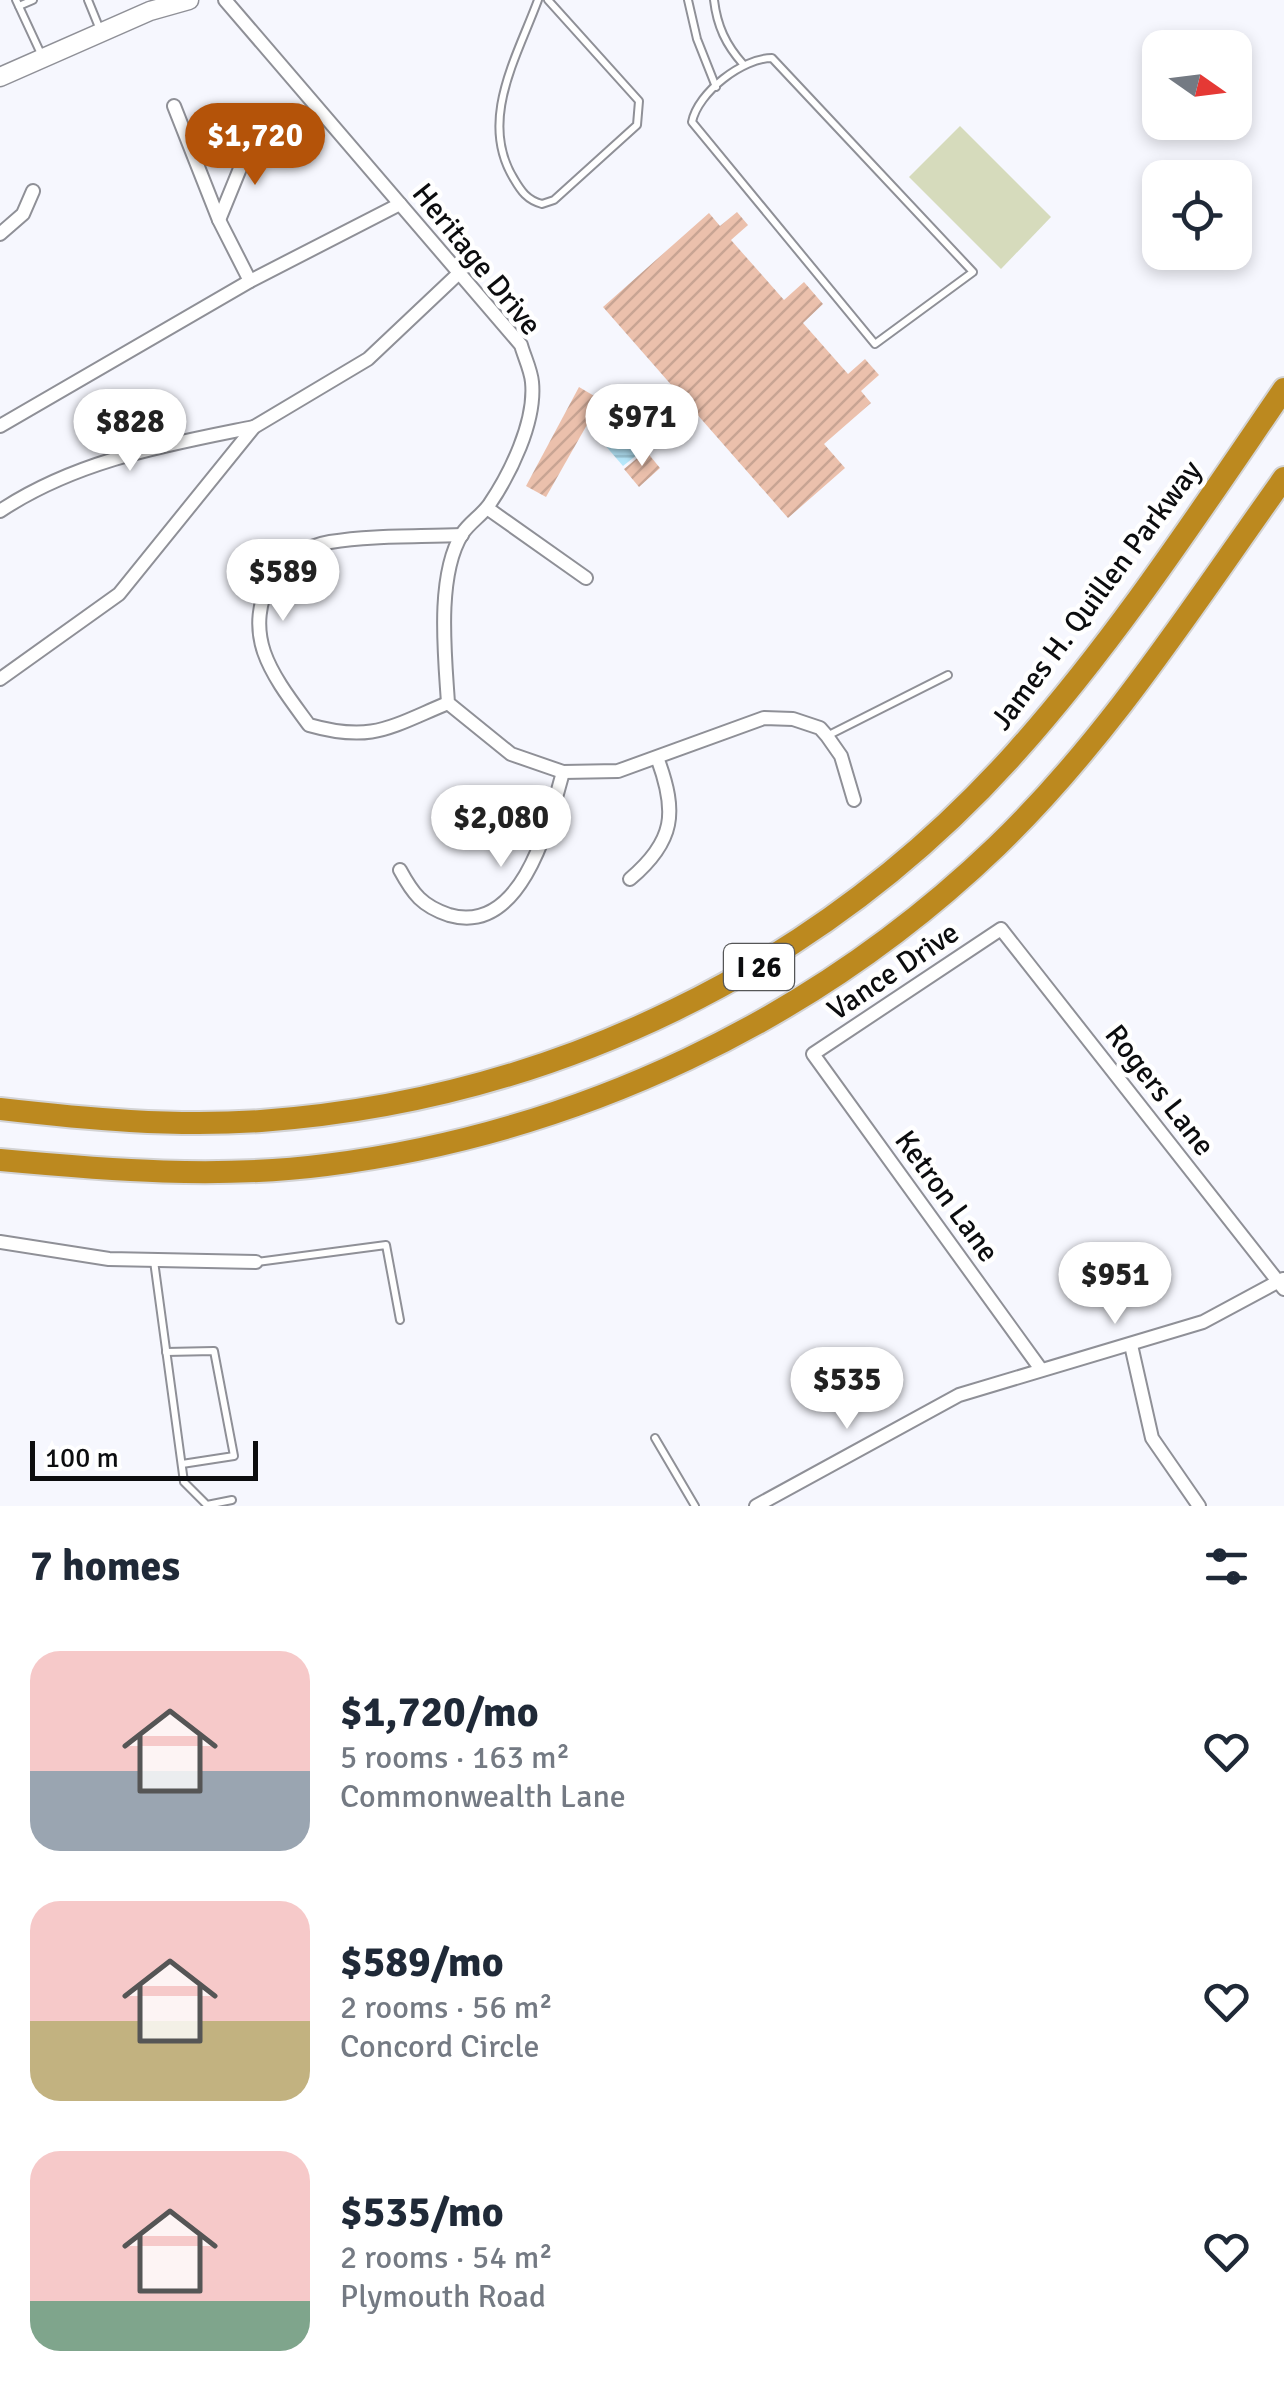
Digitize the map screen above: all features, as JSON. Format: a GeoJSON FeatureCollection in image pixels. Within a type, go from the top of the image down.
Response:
{"type":"FeatureCollection","features":[{"type":"Feature","properties":{"kind":"highway","name":"James H. Quillen Parkway"},"geometry":{"type":"LineString","coordinates":[[0,1109],[160,1122],[238,1121],[340,1113],[414,1100],[527,1071],[611,1041],[765,963],[893,872],[1015,754],[1124,618],[1284,389]]}},
{"type":"Feature","properties":{"kind":"highway","name":"I 26"},"geometry":{"type":"LineString","coordinates":[[0,1160],[80,1168],[226,1171],[324,1166],[421,1150],[594,1100],[751,1028],[871,950],[998,845],[1112,716],[1284,478]]}},
{"type":"Feature","properties":{"kind":"main road"},"geometry":{"type":"LineString","coordinates":[[0,77],[42,56],[189,0]]}},
{"type":"Feature","properties":{"kind":"street","name":"Heritage Drive"},"geometry":{"type":"LineString","coordinates":[[224,0],[521,345],[532,383],[524,430],[510,470],[487,508],[462,535],[445,603],[448,703]]}},
{"type":"Feature","properties":{"kind":"street"},"geometry":{"type":"LineString","coordinates":[[174,106],[219,220],[250,282]]}},
{"type":"Feature","properties":{"kind":"street"},"geometry":{"type":"LineString","coordinates":[[219,220],[252,139]]}},
{"type":"Feature","properties":{"kind":"street"},"geometry":{"type":"LineString","coordinates":[[0,234],[23,214],[33,191]]}},
{"type":"Feature","properties":{"kind":"street"},"geometry":{"type":"LineString","coordinates":[[0,426],[250,282],[400,204]]}},
{"type":"Feature","properties":{"kind":"street"},"geometry":{"type":"LineString","coordinates":[[0,511],[33,489],[130,452],[254,427],[368,360],[458,274]]}},
{"type":"Feature","properties":{"kind":"street"},"geometry":{"type":"LineString","coordinates":[[0,679],[119,594],[254,427]]}},
{"type":"Feature","properties":{"kind":"street"},"geometry":{"type":"LineString","coordinates":[[487,508],[586,578]]}},
{"type":"Feature","properties":{"kind":"street"},"geometry":{"type":"LineString","coordinates":[[462,535],[328,542],[287,557],[264,592],[264,651],[309,725],[345,735],[372,735],[448,703],[511,754],[564,772],[618,771],[658,760],[764,718],[792,719],[820,728],[827,736],[841,756],[854,800]]}},
{"type":"Feature","properties":{"kind":"street"},"geometry":{"type":"LineString","coordinates":[[630,879],[662,845],[670,823],[671,795],[658,760]]}},
{"type":"Feature","properties":{"kind":"street"},"geometry":{"type":"LineString","coordinates":[[400,870],[415,899],[438,911],[459,918],[491,914],[505,905],[534,854],[564,772]]}},
{"type":"Feature","properties":{"kind":"street","name":"Vance Drive"},"geometry":{"type":"LineString","coordinates":[[813,1054],[1001,929]]}},
{"type":"Feature","properties":{"kind":"street","name":"Rogers Lane"},"geometry":{"type":"LineString","coordinates":[[1001,929],[1282,1284]]}},
{"type":"Feature","properties":{"kind":"street","name":"Ketron Lane"},"geometry":{"type":"LineString","coordinates":[[813,1054],[1040,1368]]}},
{"type":"Feature","properties":{"kind":"street"},"geometry":{"type":"LineString","coordinates":[[0,1242],[109,1259],[256,1262]]}},
{"type":"Feature","properties":{"kind":"street"},"geometry":{"type":"LineString","coordinates":[[756,1506],[779,1501],[959,1395],[1203,1322],[1282,1284]]}},
{"type":"Feature","properties":{"kind":"street"},"geometry":{"type":"LineString","coordinates":[[1132,1344],[1152,1438],[1199,1506]]}},
{"type":"Feature","properties":{"kind":"lane"},"geometry":{"type":"LineString","coordinates":[[33,0],[18,3],[42,56]]}},
{"type":"Feature","properties":{"kind":"lane"},"geometry":{"type":"LineString","coordinates":[[88,0],[102,33]]}},
{"type":"Feature","properties":{"kind":"lane"},"geometry":{"type":"LineString","coordinates":[[538,0],[499,109],[497,140],[504,163],[522,193],[542,204],[554,200],[637,125],[640,112],[639,101],[548,0]]}},
{"type":"Feature","properties":{"kind":"lane"},"geometry":{"type":"LineString","coordinates":[[688,0],[697,39],[716,87]]}},
{"type":"Feature","properties":{"kind":"lane"},"geometry":{"type":"LineString","coordinates":[[714,0],[716,20],[730,50],[744,64]]}},
{"type":"Feature","properties":{"kind":"lane"},"geometry":{"type":"LineString","coordinates":[[772,58],[973,272],[871,343],[692,122],[716,87],[744,64],[772,58]]}},
{"type":"Feature","properties":{"kind":"lane"},"geometry":{"type":"LineString","coordinates":[[827,736],[948,675]]}},
{"type":"Feature","properties":{"kind":"lane"},"geometry":{"type":"LineString","coordinates":[[256,1262],[386,1246],[400,1320]]}},
{"type":"Feature","properties":{"kind":"lane"},"geometry":{"type":"LineString","coordinates":[[154,1260],[184,1482],[208,1505],[232,1500]]}},
{"type":"Feature","properties":{"kind":"lane"},"geometry":{"type":"LineString","coordinates":[[166,1352],[214,1350],[234,1456],[182,1464]]}},
{"type":"Feature","properties":{"kind":"lane"},"geometry":{"type":"LineString","coordinates":[[655,1438],[695,1506]]}},
{"type":"Feature","properties":{"kind":"green space"},"geometry":{"type":"Polygon","coordinates":[[[960,126],[1051,217],[1001,269],[909,177],[960,126]]]}},
{"type":"Feature","properties":{"kind":"water"},"geometry":{"type":"Polygon","coordinates":[[[616,407],[647,447],[623,466],[591,429],[616,407]]]}},
{"type":"Feature","properties":{"kind":"building"},"geometry":{"type":"Polygon","coordinates":[[[737,212],[748,225],[731,240],[784,300],[804,282],[823,304],[803,323],[848,374],[865,359],[879,375],[861,391],[871,403],[824,444],[845,468],[788,518],[603,307],[709,213],[720,226],[737,212]]]}},
{"type":"Feature","properties":{"kind":"building"},"geometry":{"type":"Polygon","coordinates":[[[579,387],[601,400],[546,497],[526,486],[579,387]]]}},
{"type":"Feature","properties":{"kind":"building"},"geometry":{"type":"Polygon","coordinates":[[[646,451],[660,468],[639,487],[624,469],[646,451]]]}}]}
